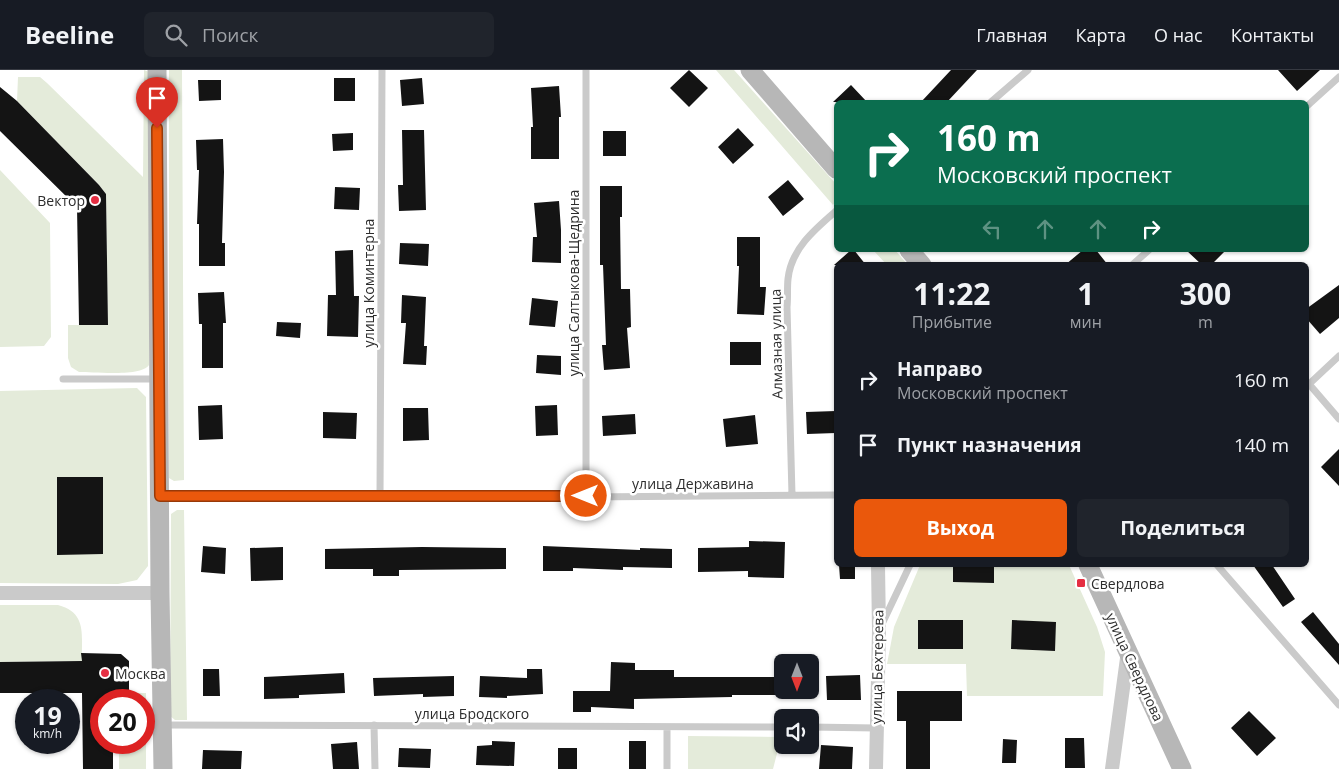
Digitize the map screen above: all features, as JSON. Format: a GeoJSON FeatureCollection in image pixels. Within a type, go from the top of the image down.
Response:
{"type":"FeatureCollection","features":[{"type":"Feature","properties":{"kind":"street"},"geometry":{"type":"LineString","coordinates":[[156,70],[163,769]]}},
{"type":"Feature","properties":{"kind":"street"},"geometry":{"type":"LineString","coordinates":[[750,70],[834,167]]}},
{"type":"Feature","properties":{"kind":"street"},"geometry":{"type":"LineString","coordinates":[[911,252],[919,262]]}},
{"type":"Feature","properties":{"kind":"street","name":"улица Бехтерева"},"geometry":{"type":"LineString","coordinates":[[876,769],[879,631],[878,567]]}},
{"type":"Feature","properties":{"kind":"street","name":"улица Свердлова"},"geometry":{"type":"LineString","coordinates":[[1089,567],[1182,769]]}},
{"type":"Feature","properties":{"kind":"street"},"geometry":{"type":"LineString","coordinates":[[0,593],[160,593]]}},
{"type":"Feature","properties":{"kind":"street"},"geometry":{"type":"LineString","coordinates":[[1112,769],[1128,650]]}},
{"type":"Feature","properties":{"kind":"lane","name":"улица Коминтерна"},"geometry":{"type":"LineString","coordinates":[[380,496],[382,70]]}},
{"type":"Feature","properties":{"kind":"lane","name":"улица Салтыкова-Щедрина"},"geometry":{"type":"LineString","coordinates":[[586,70],[586,496]]}},
{"type":"Feature","properties":{"kind":"lane"},"geometry":{"type":"LineString","coordinates":[[993,100],[1028,70]]}},
{"type":"Feature","properties":{"kind":"lane"},"geometry":{"type":"LineString","coordinates":[[1309,104],[1339,77]]}},
{"type":"Feature","properties":{"kind":"lane","name":"Алмазная улица"},"geometry":{"type":"LineString","coordinates":[[792,495],[787,307],[788,277],[797,251],[815,229],[834,213]]}},
{"type":"Feature","properties":{"kind":"lane"},"geometry":{"type":"LineString","coordinates":[[1135,262],[1147,252]]}},
{"type":"Feature","properties":{"kind":"lane"},"geometry":{"type":"LineString","coordinates":[[1309,384],[1339,356]]}},
{"type":"Feature","properties":{"kind":"lane"},"geometry":{"type":"LineString","coordinates":[[63,379],[158,379]]}},
{"type":"Feature","properties":{"kind":"lane"},"geometry":{"type":"LineString","coordinates":[[1309,386],[1339,419]]}},
{"type":"Feature","properties":{"kind":"lane","name":"улица Державина"},"geometry":{"type":"LineString","coordinates":[[160,496],[834,495]]}},
{"type":"Feature","properties":{"kind":"lane"},"geometry":{"type":"LineString","coordinates":[[879,631],[909,567]]}},
{"type":"Feature","properties":{"kind":"lane"},"geometry":{"type":"LineString","coordinates":[[1219,567],[1339,706]]}},
{"type":"Feature","properties":{"kind":"lane","name":"улица Бродского"},"geometry":{"type":"LineString","coordinates":[[162,725],[774,727]]}},
{"type":"Feature","properties":{"kind":"lane"},"geometry":{"type":"LineString","coordinates":[[374,725],[375,769]]}},
{"type":"Feature","properties":{"kind":"lane"},"geometry":{"type":"LineString","coordinates":[[667,727],[667,769]]}},
{"type":"Feature","properties":{"kind":"lane"},"geometry":{"type":"LineString","coordinates":[[819,727],[876,728]]}},
{"type":"Feature","properties":{"kind":"green space"},"geometry":{"type":"Polygon","coordinates":[[[144,70],[149,72],[149,365],[144,369],[127,372],[79,372],[71,367],[68,358],[68,325],[108,325],[106,194],[17,101],[18,77],[40,77],[143,177],[144,70]]]}},
{"type":"Feature","properties":{"kind":"green space"},"geometry":{"type":"Polygon","coordinates":[[[169,70],[182,70],[184,480],[174,481],[169,478],[169,70]]]}},
{"type":"Feature","properties":{"kind":"green space"},"geometry":{"type":"Polygon","coordinates":[[[716,70],[734,70],[834,182],[833,205],[716,70]]]}},
{"type":"Feature","properties":{"kind":"green space"},"geometry":{"type":"Polygon","coordinates":[[[0,170],[50,223],[51,337],[44,346],[0,347],[0,170]]]}},
{"type":"Feature","properties":{"kind":"green space"},"geometry":{"type":"Polygon","coordinates":[[[875,252],[897,252],[905,262],[884,262],[875,252]]]}},
{"type":"Feature","properties":{"kind":"green space"},"geometry":{"type":"Polygon","coordinates":[[[137,388],[146,397],[148,566],[137,580],[118,584],[0,583],[0,391],[137,388]]]}},
{"type":"Feature","properties":{"kind":"green space"},"geometry":{"type":"Polygon","coordinates":[[[177,510],[184,510],[187,720],[175,720],[170,716],[171,514],[177,510]]]}},
{"type":"Feature","properties":{"kind":"green space"},"geometry":{"type":"Polygon","coordinates":[[[919,567],[1070,567],[1097,627],[1105,652],[1103,696],[967,696],[966,664],[887,664],[894,627],[919,567]]]}},
{"type":"Feature","properties":{"kind":"green space"},"geometry":{"type":"Polygon","coordinates":[[[0,605],[58,605],[68,609],[79,620],[81,627],[82,661],[0,662],[0,605]]]}},
{"type":"Feature","properties":{"kind":"green space"},"geometry":{"type":"Polygon","coordinates":[[[688,736],[774,737],[774,754],[777,754],[773,769],[688,769],[688,736]]]}},
{"type":"Feature","properties":{"kind":"green space"},"geometry":{"type":"Polygon","coordinates":[[[119,754],[146,754],[146,769],[119,769],[119,754]]]}},
{"type":"Feature","properties":{"kind":"building"},"geometry":{"type":"Polygon","coordinates":[[[689,70],[708,88],[689,107],[670,88],[689,70]]]}},
{"type":"Feature","properties":{"kind":"building"},"geometry":{"type":"Polygon","coordinates":[[[951,70],[977,70],[949,100],[923,100],[951,70]]]}},
{"type":"Feature","properties":{"kind":"building"},"geometry":{"type":"Polygon","coordinates":[[[1278,70],[1320,70],[1297,91],[1278,70]]]}},
{"type":"Feature","properties":{"kind":"building"},"geometry":{"type":"Polygon","coordinates":[[[334,78],[355,78],[355,101],[334,101],[334,78]]]}},
{"type":"Feature","properties":{"kind":"building"},"geometry":{"type":"Polygon","coordinates":[[[422,78],[424,104],[402,106],[400,80],[422,78]]]}},
{"type":"Feature","properties":{"kind":"building"},"geometry":{"type":"Polygon","coordinates":[[[198,80],[221,80],[221,100],[199,101],[198,80]]]}},
{"type":"Feature","properties":{"kind":"building"},"geometry":{"type":"Polygon","coordinates":[[[851,85],[865,100],[835,100],[851,85]]]}},
{"type":"Feature","properties":{"kind":"building"},"geometry":{"type":"Polygon","coordinates":[[[559,86],[561,117],[559,117],[559,159],[531,159],[531,127],[533,127],[531,88],[559,86]]]}},
{"type":"Feature","properties":{"kind":"building"},"geometry":{"type":"Polygon","coordinates":[[[0,87],[17,101],[106,194],[108,325],[79,325],[77,207],[0,131],[0,87]]]}},
{"type":"Feature","properties":{"kind":"building"},"geometry":{"type":"Polygon","coordinates":[[[738,128],[754,145],[733,164],[718,147],[738,128]]]}},
{"type":"Feature","properties":{"kind":"building"},"geometry":{"type":"Polygon","coordinates":[[[402,130],[424,130],[426,210],[399,211],[398,185],[403,185],[402,130]]]}},
{"type":"Feature","properties":{"kind":"building"},"geometry":{"type":"Polygon","coordinates":[[[603,131],[626,131],[626,156],[603,156],[603,131]]]}},
{"type":"Feature","properties":{"kind":"building"},"geometry":{"type":"Polygon","coordinates":[[[353,133],[353,150],[333,151],[332,134],[353,133]]]}},
{"type":"Feature","properties":{"kind":"building"},"geometry":{"type":"Polygon","coordinates":[[[223,139],[222,243],[225,243],[225,266],[199,266],[199,224],[197,224],[199,170],[197,170],[196,140],[223,139]]]}},
{"type":"Feature","properties":{"kind":"building"},"geometry":{"type":"Polygon","coordinates":[[[788,180],[804,199],[783,216],[768,197],[788,180]]]}},
{"type":"Feature","properties":{"kind":"building"},"geometry":{"type":"Polygon","coordinates":[[[600,186],[622,186],[622,217],[620,217],[621,289],[630,289],[631,327],[627,328],[630,368],[604,370],[602,345],[606,345],[603,265],[600,265],[600,186]]]}},
{"type":"Feature","properties":{"kind":"building"},"geometry":{"type":"Polygon","coordinates":[[[335,187],[360,188],[359,210],[334,209],[335,187]]]}},
{"type":"Feature","properties":{"kind":"building"},"geometry":{"type":"Polygon","coordinates":[[[559,201],[561,263],[532,262],[533,237],[537,237],[534,203],[559,201]]]}},
{"type":"Feature","properties":{"kind":"building"},"geometry":{"type":"Polygon","coordinates":[[[737,237],[760,237],[760,287],[766,287],[764,315],[737,314],[739,266],[737,266],[737,237]]]}},
{"type":"Feature","properties":{"kind":"building"},"geometry":{"type":"Polygon","coordinates":[[[400,243],[429,244],[428,266],[399,264],[400,243]]]}},
{"type":"Feature","properties":{"kind":"building"},"geometry":{"type":"Polygon","coordinates":[[[353,250],[354,296],[359,296],[358,337],[327,336],[328,295],[336,295],[335,251],[353,250]]]}},
{"type":"Feature","properties":{"kind":"building"},"geometry":{"type":"Polygon","coordinates":[[[849,252],[856,252],[864,262],[837,262],[849,252]]]}},
{"type":"Feature","properties":{"kind":"building"},"geometry":{"type":"Polygon","coordinates":[[[1081,252],[1098,252],[1106,262],[1069,262],[1081,252]]]}},
{"type":"Feature","properties":{"kind":"building"},"geometry":{"type":"Polygon","coordinates":[[[1188,252],[1224,252],[1214,262],[1199,262],[1188,252]]]}},
{"type":"Feature","properties":{"kind":"building"},"geometry":{"type":"Polygon","coordinates":[[[1339,285],[1339,318],[1320,334],[1309,321],[1309,307],[1339,285]]]}},
{"type":"Feature","properties":{"kind":"building"},"geometry":{"type":"Polygon","coordinates":[[[224,292],[226,323],[223,323],[223,368],[202,368],[202,324],[199,324],[198,293],[224,292]]]}},
{"type":"Feature","properties":{"kind":"building"},"geometry":{"type":"Polygon","coordinates":[[[402,295],[426,297],[424,346],[427,346],[426,365],[403,364],[406,323],[401,323],[402,295]]]}},
{"type":"Feature","properties":{"kind":"building"},"geometry":{"type":"Polygon","coordinates":[[[532,298],[558,301],[555,327],[529,325],[532,298]]]}},
{"type":"Feature","properties":{"kind":"building"},"geometry":{"type":"Polygon","coordinates":[[[277,322],[301,323],[300,338],[276,336],[277,322]]]}},
{"type":"Feature","properties":{"kind":"building"},"geometry":{"type":"Polygon","coordinates":[[[730,342],[761,342],[761,365],[730,365],[730,342]]]}},
{"type":"Feature","properties":{"kind":"building"},"geometry":{"type":"Polygon","coordinates":[[[537,355],[561,356],[561,375],[536,373],[537,355]]]}},
{"type":"Feature","properties":{"kind":"building"},"geometry":{"type":"Polygon","coordinates":[[[222,405],[223,439],[199,440],[198,406],[222,405]]]}},
{"type":"Feature","properties":{"kind":"building"},"geometry":{"type":"Polygon","coordinates":[[[557,405],[558,435],[536,436],[535,406],[557,405]]]}},
{"type":"Feature","properties":{"kind":"building"},"geometry":{"type":"Polygon","coordinates":[[[403,408],[428,408],[429,440],[403,441],[403,408]]]}},
{"type":"Feature","properties":{"kind":"building"},"geometry":{"type":"Polygon","coordinates":[[[834,411],[834,433],[807,434],[806,412],[834,411]]]}},
{"type":"Feature","properties":{"kind":"building"},"geometry":{"type":"Polygon","coordinates":[[[323,412],[357,413],[356,439],[323,438],[323,412]]]}},
{"type":"Feature","properties":{"kind":"building"},"geometry":{"type":"Polygon","coordinates":[[[635,414],[636,434],[603,436],[602,416],[635,414]]]}},
{"type":"Feature","properties":{"kind":"building"},"geometry":{"type":"Polygon","coordinates":[[[755,415],[758,444],[726,447],[723,419],[755,415]]]}},
{"type":"Feature","properties":{"kind":"building"},"geometry":{"type":"Polygon","coordinates":[[[1339,449],[1339,486],[1321,467],[1339,449]]]}},
{"type":"Feature","properties":{"kind":"building"},"geometry":{"type":"Polygon","coordinates":[[[57,477],[103,477],[103,554],[57,555],[57,477]]]}},
{"type":"Feature","properties":{"kind":"building"},"geometry":{"type":"Polygon","coordinates":[[[749,541],[785,542],[784,578],[748,577],[748,571],[698,572],[698,548],[749,547],[749,541]]]}},
{"type":"Feature","properties":{"kind":"building"},"geometry":{"type":"Polygon","coordinates":[[[203,546],[226,548],[225,574],[201,572],[203,546]]]}},
{"type":"Feature","properties":{"kind":"building"},"geometry":{"type":"Polygon","coordinates":[[[543,546],[640,550],[640,548],[672,549],[672,568],[623,567],[623,570],[573,568],[573,571],[543,571],[543,546]]]}},
{"type":"Feature","properties":{"kind":"building"},"geometry":{"type":"Polygon","coordinates":[[[283,547],[283,580],[251,581],[250,548],[283,547]]]}},
{"type":"Feature","properties":{"kind":"building"},"geometry":{"type":"Polygon","coordinates":[[[506,548],[506,569],[399,570],[399,576],[373,576],[373,569],[325,569],[325,549],[506,548]]]}},
{"type":"Feature","properties":{"kind":"building"},"geometry":{"type":"Polygon","coordinates":[[[839,567],[855,567],[855,579],[840,579],[839,567]]]}},
{"type":"Feature","properties":{"kind":"building"},"geometry":{"type":"Polygon","coordinates":[[[953,567],[994,567],[994,583],[953,582],[953,567]]]}},
{"type":"Feature","properties":{"kind":"building"},"geometry":{"type":"Polygon","coordinates":[[[1254,567],[1273,567],[1295,599],[1283,607],[1254,567]]]}},
{"type":"Feature","properties":{"kind":"building"},"geometry":{"type":"Polygon","coordinates":[[[1313,612],[1339,644],[1339,665],[1301,622],[1313,612]]]}},
{"type":"Feature","properties":{"kind":"building"},"geometry":{"type":"Polygon","coordinates":[[[918,620],[963,620],[963,649],[918,649],[918,620]]]}},
{"type":"Feature","properties":{"kind":"building"},"geometry":{"type":"Polygon","coordinates":[[[1012,620],[1056,622],[1055,651],[1011,649],[1012,620]]]}},
{"type":"Feature","properties":{"kind":"building"},"geometry":{"type":"Polygon","coordinates":[[[81,653],[121,654],[129,661],[129,689],[90,689],[90,754],[113,754],[113,769],[83,769],[82,693],[80,693],[80,689],[15,689],[15,693],[0,693],[0,662],[82,661],[81,653]]]}},
{"type":"Feature","properties":{"kind":"building"},"geometry":{"type":"Polygon","coordinates":[[[611,662],[635,663],[635,670],[674,670],[674,677],[774,677],[774,695],[634,699],[634,709],[591,707],[591,712],[573,712],[573,691],[610,691],[611,662]]]}},
{"type":"Feature","properties":{"kind":"building"},"geometry":{"type":"Polygon","coordinates":[[[203,669],[219,669],[220,696],[203,696],[203,669]]]}},
{"type":"Feature","properties":{"kind":"building"},"geometry":{"type":"Polygon","coordinates":[[[527,669],[542,669],[543,694],[507,696],[507,698],[479,697],[480,676],[527,678],[527,669]]]}},
{"type":"Feature","properties":{"kind":"building"},"geometry":{"type":"Polygon","coordinates":[[[344,673],[345,693],[299,695],[299,698],[264,699],[264,677],[344,673]]]}},
{"type":"Feature","properties":{"kind":"building"},"geometry":{"type":"Polygon","coordinates":[[[860,675],[861,700],[827,700],[826,676],[860,675]]]}},
{"type":"Feature","properties":{"kind":"building"},"geometry":{"type":"Polygon","coordinates":[[[454,676],[454,696],[423,697],[423,694],[374,696],[373,678],[454,676]]]}},
{"type":"Feature","properties":{"kind":"building"},"geometry":{"type":"Polygon","coordinates":[[[897,691],[962,691],[962,721],[930,721],[930,769],[906,769],[906,721],[897,721],[897,691]]]}},
{"type":"Feature","properties":{"kind":"building"},"geometry":{"type":"Polygon","coordinates":[[[1249,711],[1276,738],[1257,756],[1231,728],[1249,711]]]}},
{"type":"Feature","properties":{"kind":"building"},"geometry":{"type":"Polygon","coordinates":[[[1065,738],[1084,738],[1085,768],[1065,768],[1065,738]]]}},
{"type":"Feature","properties":{"kind":"building"},"geometry":{"type":"Polygon","coordinates":[[[1003,739],[1017,740],[1016,763],[1002,763],[1003,739]]]}},
{"type":"Feature","properties":{"kind":"building"},"geometry":{"type":"Polygon","coordinates":[[[492,741],[515,742],[514,766],[476,765],[477,746],[492,745],[492,741]]]}},
{"type":"Feature","properties":{"kind":"building"},"geometry":{"type":"Polygon","coordinates":[[[629,741],[646,741],[646,769],[629,769],[629,741]]]}},
{"type":"Feature","properties":{"kind":"building"},"geometry":{"type":"Polygon","coordinates":[[[357,742],[359,769],[333,769],[331,744],[357,742]]]}},
{"type":"Feature","properties":{"kind":"building"},"geometry":{"type":"Polygon","coordinates":[[[821,745],[853,747],[852,769],[819,769],[821,745]]]}},
{"type":"Feature","properties":{"kind":"building"},"geometry":{"type":"Polygon","coordinates":[[[399,748],[431,749],[430,768],[398,767],[399,748]]]}},
{"type":"Feature","properties":{"kind":"building"},"geometry":{"type":"Polygon","coordinates":[[[558,748],[577,748],[577,769],[558,769],[558,748]]]}},
{"type":"Feature","properties":{"kind":"building"},"geometry":{"type":"Polygon","coordinates":[[[203,750],[242,751],[241,769],[202,769],[203,750]]]}},
{"type":"Feature","properties":{"kind":"place","name":"Вектор"},"geometry":{"type":"Point","coordinates":[95,200]}},
{"type":"Feature","properties":{"kind":"place","name":"Свердлова"},"geometry":{"type":"Point","coordinates":[1081,583]}},
{"type":"Feature","properties":{"kind":"place","name":"Москва"},"geometry":{"type":"Point","coordinates":[105,673]}},
{"type":"Feature","properties":{"kind":"route"},"geometry":{"type":"LineString","coordinates":[[157,128],[160,496],[586,496]]}}]}
